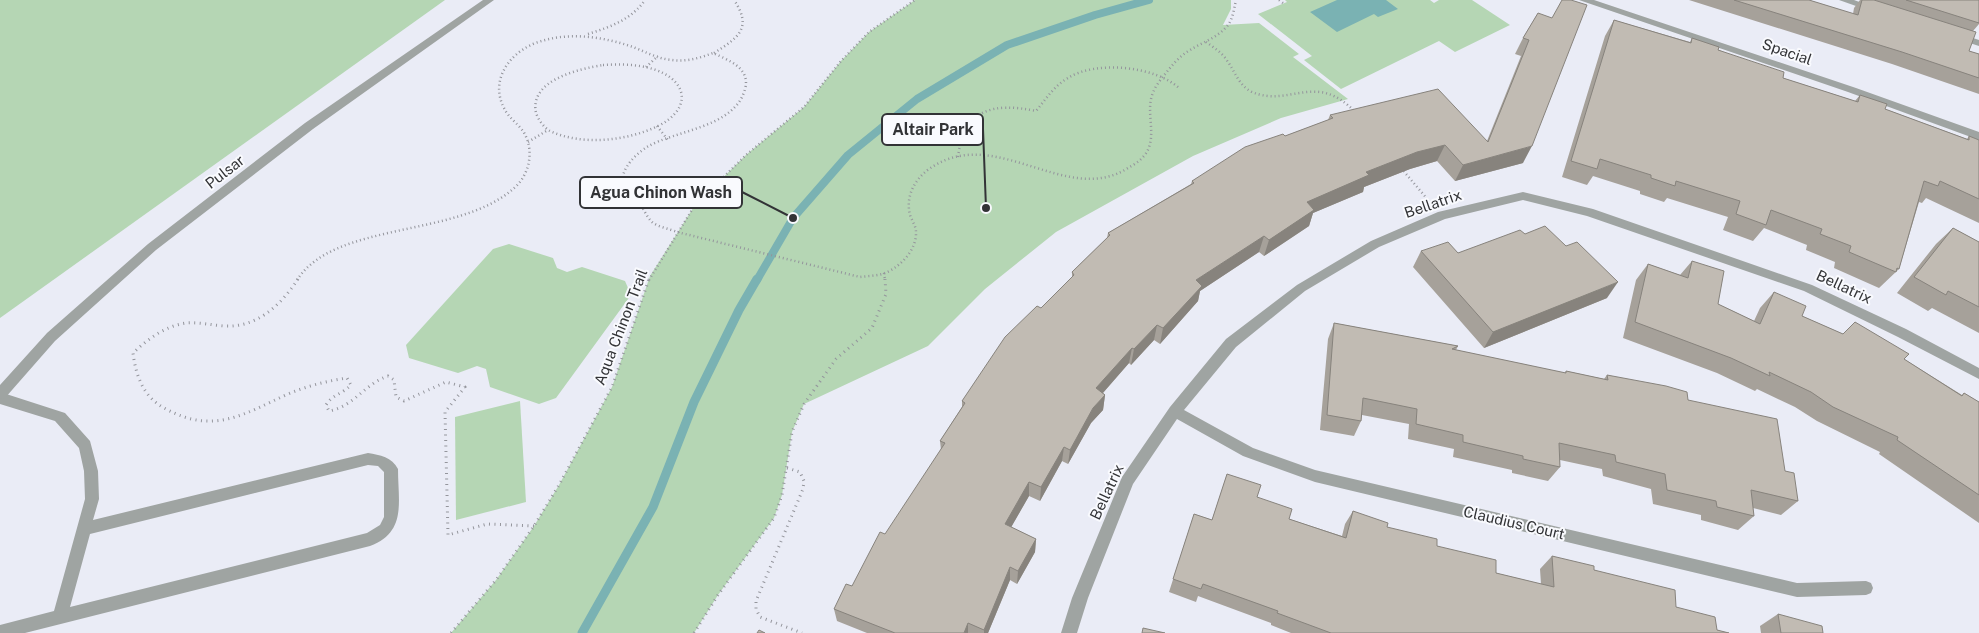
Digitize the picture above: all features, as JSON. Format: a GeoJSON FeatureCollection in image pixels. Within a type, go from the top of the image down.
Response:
{"type":"FeatureCollection","features":[{"type":"Feature","properties":{"kind":"street","name":"Pulsar"},"geometry":{"type":"LineString","coordinates":[[0,394],[51,337],[152,247],[309,126],[489,0]]}},
{"type":"Feature","properties":{"kind":"street","name":"Spacial"},"geometry":{"type":"LineString","coordinates":[[1584,0],[1852,90],[1979,136]]}},
{"type":"Feature","properties":{"kind":"street"},"geometry":{"type":"LineString","coordinates":[[1844,0],[1881,11]]}},
{"type":"Feature","properties":{"kind":"street"},"geometry":{"type":"LineString","coordinates":[[1944,31],[1979,43]]}},
{"type":"Feature","properties":{"kind":"street","name":"Bellatrix"},"geometry":{"type":"LineString","coordinates":[[1069,633],[1080,598],[1127,481],[1175,411],[1231,343],[1301,288],[1375,244],[1442,215],[1523,196],[1589,212],[1808,288],[1902,333],[1979,374]]}},
{"type":"Feature","properties":{"kind":"street"},"geometry":{"type":"LineString","coordinates":[[0,398],[60,417],[85,445],[91,471],[92,499],[60,616]]}},
{"type":"Feature","properties":{"kind":"street","name":"Claudius Court"},"geometry":{"type":"LineString","coordinates":[[1175,411],[1248,452],[1315,476],[1797,590],[1866,588]]}},
{"type":"Feature","properties":{"kind":"street"},"geometry":{"type":"LineString","coordinates":[[0,632],[370,539],[385,530],[391,517],[391,470],[381,461],[368,460],[84,529]]}},
{"type":"Feature","properties":{"kind":"path"},"geometry":{"type":"LineString","coordinates":[[585,35],[619,23],[645,0]]}},
{"type":"Feature","properties":{"kind":"path"},"geometry":{"type":"LineString","coordinates":[[534,526],[487,524],[448,535],[445,412],[465,387],[446,382],[404,401],[396,397],[394,380],[388,376],[370,383],[353,402],[340,410],[329,411],[326,405],[330,397],[343,393],[351,385],[347,378],[333,380],[290,393],[262,407],[233,418],[206,422],[184,418],[162,408],[147,395],[137,379],[133,353],[144,342],[160,332],[178,325],[194,323],[227,327],[245,324],[261,318],[289,293],[309,265],[348,244],[453,217],[494,201],[511,191],[521,182],[529,168],[530,154],[528,142],[523,132],[504,108],[500,99],[500,78],[504,66],[521,50],[534,44],[567,36],[585,35],[604,38],[670,60],[700,58],[713,53],[736,38],[743,29],[744,19],[741,9],[734,0]]}},
{"type":"Feature","properties":{"kind":"path","name":"Aqua Chinon Trail"},"geometry":{"type":"LineString","coordinates":[[451,633],[496,580],[534,526],[612,387],[650,276],[695,205],[746,154],[804,107],[841,61],[869,32],[915,0]]}},
{"type":"Feature","properties":{"kind":"path"},"geometry":{"type":"LineString","coordinates":[[713,53],[736,64],[744,73],[746,86],[742,98],[726,115],[694,131],[648,146],[636,155],[626,166],[623,179],[627,192],[637,200],[653,223],[677,232],[860,277],[884,273],[896,267],[914,246],[916,232],[908,199],[914,183],[922,172],[936,164],[958,156],[980,153],[998,155],[1041,168],[1058,176],[1074,179],[1105,179],[1120,174],[1143,159],[1149,150],[1151,100],[1156,85],[1173,63],[1186,52],[1219,35],[1230,24],[1235,12],[1236,0]]}},
{"type":"Feature","properties":{"kind":"path"},"geometry":{"type":"LineString","coordinates":[[1279,0],[1283,3]]}},
{"type":"Feature","properties":{"kind":"path"},"geometry":{"type":"LineString","coordinates":[[1206,42],[1222,53],[1238,81],[1249,90],[1269,96],[1283,96],[1305,91],[1329,93],[1351,106],[1356,113]]}},
{"type":"Feature","properties":{"kind":"path"},"geometry":{"type":"LineString","coordinates":[[645,67],[658,56]]}},
{"type":"Feature","properties":{"kind":"path"},"geometry":{"type":"LineString","coordinates":[[620,64],[645,67],[667,75],[677,83],[683,94],[682,103],[676,114],[657,126],[630,136],[609,140],[574,138],[548,130],[538,121],[534,110],[536,99],[544,88],[554,80],[588,68],[604,65],[620,64]]}},
{"type":"Feature","properties":{"kind":"path"},"geometry":{"type":"LineString","coordinates":[[958,156],[963,134],[978,114],[996,107],[1007,106],[1036,112],[1059,85],[1083,71],[1099,67],[1127,68],[1162,78],[1180,89]]}},
{"type":"Feature","properties":{"kind":"path"},"geometry":{"type":"LineString","coordinates":[[657,126],[668,140]]}},
{"type":"Feature","properties":{"kind":"path"},"geometry":{"type":"LineString","coordinates":[[528,142],[548,130]]}},
{"type":"Feature","properties":{"kind":"path"},"geometry":{"type":"LineString","coordinates":[[1396,163],[1442,215]]}},
{"type":"Feature","properties":{"kind":"path"},"geometry":{"type":"LineString","coordinates":[[694,633],[718,595],[774,518],[788,468],[792,432],[804,404],[836,359],[872,328],[882,310],[886,294],[884,273]]}},
{"type":"Feature","properties":{"kind":"path"},"geometry":{"type":"LineString","coordinates":[[788,468],[800,472],[804,481],[803,489],[756,601],[756,609],[760,617],[802,633]]}},
{"type":"Feature","properties":{"kind":"shaded area"},"geometry":{"type":"Polygon","coordinates":[[[0,0],[445,0],[0,318],[0,0]]]}},
{"type":"Feature","properties":{"kind":"shaded area"},"geometry":{"type":"Polygon","coordinates":[[[915,0],[1231,0],[1231,9],[1223,25],[1259,23],[1299,54],[1293,57],[1348,99],[1281,118],[1193,156],[1056,232],[985,289],[928,346],[804,404],[792,432],[782,495],[774,518],[718,595],[694,633],[451,633],[496,580],[534,526],[559,485],[612,387],[650,276],[695,205],[746,155],[804,107],[841,61],[869,32],[915,0]]]}},
{"type":"Feature","properties":{"kind":"shaded area"},"geometry":{"type":"Polygon","coordinates":[[[1285,0],[1430,0],[1434,3],[1439,0],[1472,0],[1510,25],[1455,52],[1439,41],[1341,89],[1304,60],[1312,56],[1258,14],[1287,2],[1285,0]]]}},
{"type":"Feature","properties":{"kind":"shaded area"},"geometry":{"type":"Polygon","coordinates":[[[1337,0],[1386,0],[1398,9],[1378,17],[1374,14],[1337,32],[1310,12],[1337,0]]]}},
{"type":"Feature","properties":{"kind":"shaded area"},"geometry":{"type":"Polygon","coordinates":[[[509,244],[553,258],[557,268],[567,272],[582,267],[625,281],[631,295],[556,398],[539,404],[490,387],[486,369],[477,366],[458,373],[409,358],[406,345],[493,249],[509,244]]]}},
{"type":"Feature","properties":{"kind":"shaded area"},"geometry":{"type":"Polygon","coordinates":[[[520,401],[526,502],[456,520],[455,417],[520,401]]]}},
{"type":"Feature","properties":{"kind":"building"},"geometry":{"type":"Polygon","coordinates":[[[1562,0],[1571,0],[1587,5],[1532,146],[1463,165],[1445,145],[1417,152],[1366,172],[1369,175],[1307,202],[1314,210],[1269,240],[1264,236],[1196,280],[1202,286],[1163,328],[1157,325],[1134,349],[1132,348],[1096,388],[1105,395],[1093,408],[1070,450],[1064,447],[1041,487],[1029,482],[1005,524],[1036,539],[1018,571],[1010,567],[984,630],[968,623],[964,633],[895,633],[834,609],[846,584],[852,586],[880,532],[885,534],[945,443],[940,441],[965,403],[962,401],[1005,337],[1037,306],[1041,308],[1074,275],[1072,272],[1110,235],[1108,233],[1194,183],[1192,181],[1245,147],[1283,134],[1285,136],[1333,118],[1330,115],[1438,89],[1488,142],[1529,40],[1523,38],[1538,13],[1552,18],[1562,0]]]}},
{"type":"Feature","properties":{"kind":"building"},"geometry":{"type":"Polygon","coordinates":[[[1734,0],[1809,0],[1858,15],[1862,0],[1874,0],[1976,32],[1969,51],[1979,54],[1979,78],[1902,52],[1734,0]]]}},
{"type":"Feature","properties":{"kind":"building"},"geometry":{"type":"Polygon","coordinates":[[[1906,0],[1979,0],[1979,23],[1906,0]]]}},
{"type":"Feature","properties":{"kind":"building"},"geometry":{"type":"Polygon","coordinates":[[[1614,20],[1691,43],[1692,38],[1719,47],[1718,50],[1784,72],[1783,78],[1858,102],[1860,95],[1887,104],[1885,109],[1969,140],[1969,136],[1979,140],[1979,199],[1940,181],[1938,186],[1924,181],[1899,269],[1897,268],[1896,272],[1849,252],[1851,246],[1820,234],[1822,229],[1771,210],[1766,225],[1736,214],[1740,201],[1676,181],[1675,186],[1651,178],[1651,175],[1600,159],[1597,169],[1571,161],[1614,20]]]}},
{"type":"Feature","properties":{"kind":"building"},"geometry":{"type":"Polygon","coordinates":[[[1545,226],[1566,246],[1577,242],[1618,282],[1493,332],[1421,251],[1448,242],[1458,253],[1520,230],[1525,234],[1545,226]]]}},
{"type":"Feature","properties":{"kind":"building"},"geometry":{"type":"Polygon","coordinates":[[[1953,228],[1979,242],[1979,307],[1948,291],[1946,295],[1914,277],[1953,228]]]}},
{"type":"Feature","properties":{"kind":"building"},"geometry":{"type":"Polygon","coordinates":[[[1692,261],[1724,271],[1718,304],[1760,324],[1774,292],[1806,306],[1802,316],[1843,334],[1855,322],[1909,354],[1904,359],[1962,396],[1964,393],[1979,402],[1979,495],[1897,440],[1898,437],[1833,407],[1811,392],[1769,372],[1770,376],[1731,358],[1635,322],[1648,264],[1688,278],[1692,261]]]}},
{"type":"Feature","properties":{"kind":"building"},"geometry":{"type":"Polygon","coordinates":[[[1334,323],[1458,346],[1452,349],[1566,373],[1566,371],[1608,380],[1607,375],[1666,386],[1687,392],[1688,400],[1777,419],[1785,471],[1794,473],[1798,501],[1751,490],[1754,516],[1717,507],[1716,501],[1667,490],[1665,474],[1616,462],[1615,455],[1559,443],[1560,467],[1523,459],[1523,456],[1463,442],[1463,435],[1416,424],[1417,409],[1363,398],[1361,421],[1327,415],[1334,323]]]}},
{"type":"Feature","properties":{"kind":"building"},"geometry":{"type":"Polygon","coordinates":[[[1227,474],[1261,485],[1257,497],[1292,509],[1289,519],[1346,538],[1353,511],[1388,523],[1387,527],[1437,539],[1437,546],[1496,560],[1496,573],[1554,587],[1552,556],[1594,566],[1594,570],[1675,590],[1676,607],[1715,617],[1717,630],[1729,633],[1331,633],[1277,613],[1278,611],[1203,584],[1201,589],[1173,579],[1194,514],[1212,520],[1227,474]]]}},
{"type":"Feature","properties":{"kind":"building"},"geometry":{"type":"Polygon","coordinates":[[[1778,614],[1822,626],[1823,633],[1781,633],[1778,614]]]}},
{"type":"Feature","properties":{"kind":"building"},"geometry":{"type":"Polygon","coordinates":[[[1143,628],[1165,633],[1142,633],[1143,628]]]}},
{"type":"Feature","properties":{"kind":"waterway"},"geometry":{"type":"LineString","coordinates":[[757,280],[793,218],[848,155],[917,99],[1007,45],[1095,15],[1149,0]]}},
{"type":"Feature","properties":{"kind":"waterway"},"geometry":{"type":"LineString","coordinates":[[582,633],[653,507],[694,402],[739,310],[757,279]]}},
{"type":"Feature","properties":{"kind":"place","name":"Altair Park"},"geometry":{"type":"Point","coordinates":[986,208]}},
{"type":"Feature","properties":{"kind":"place","name":"Agua Chinon Wash"},"geometry":{"type":"Point","coordinates":[793,218]}}]}
